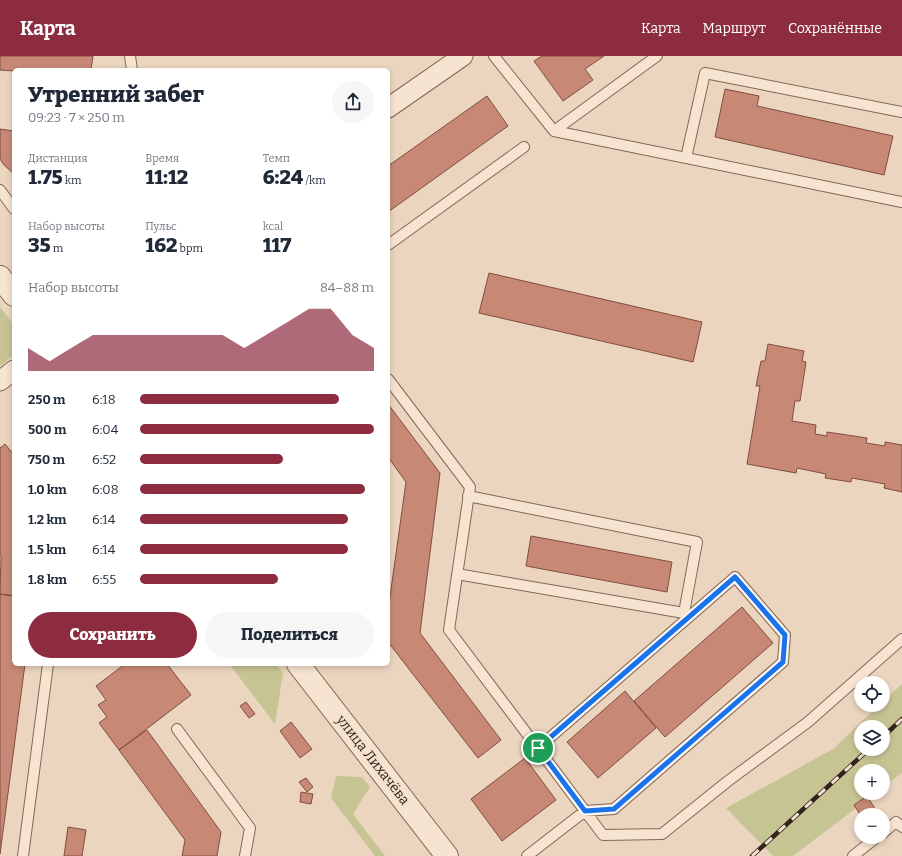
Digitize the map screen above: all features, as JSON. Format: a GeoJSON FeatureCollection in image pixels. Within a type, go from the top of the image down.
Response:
{"type":"FeatureCollection","features":[{"type":"Feature","properties":{"kind":"street"},"geometry":{"type":"LineString","coordinates":[[390,107],[463,56]]}},
{"type":"Feature","properties":{"kind":"street"},"geometry":{"type":"LineString","coordinates":[[0,277],[12,292]]}},
{"type":"Feature","properties":{"kind":"street"},"geometry":{"type":"LineString","coordinates":[[0,381],[12,372]]}},
{"type":"Feature","properties":{"kind":"street","name":"улица Лихачёва"},"geometry":{"type":"LineString","coordinates":[[300,666],[447,856]]}},
{"type":"Feature","properties":{"kind":"lane"},"geometry":{"type":"LineString","coordinates":[[130,56],[132,68]]}},
{"type":"Feature","properties":{"kind":"lane"},"geometry":{"type":"LineString","coordinates":[[494,56],[554,131],[902,202]]}},
{"type":"Feature","properties":{"kind":"lane"},"geometry":{"type":"LineString","coordinates":[[554,131],[657,56]]}},
{"type":"Feature","properties":{"kind":"lane"},"geometry":{"type":"LineString","coordinates":[[686,158],[705,73],[902,112]]}},
{"type":"Feature","properties":{"kind":"lane"},"geometry":{"type":"LineString","coordinates":[[390,244],[524,147]]}},
{"type":"Feature","properties":{"kind":"lane"},"geometry":{"type":"LineString","coordinates":[[0,190],[12,206]]}},
{"type":"Feature","properties":{"kind":"lane"},"geometry":{"type":"LineString","coordinates":[[390,382],[470,487],[449,630],[603,835],[662,834],[728,781],[808,722],[902,639]]}},
{"type":"Feature","properties":{"kind":"lane"},"geometry":{"type":"LineString","coordinates":[[457,574],[684,613],[697,542],[468,496]]}},
{"type":"Feature","properties":{"kind":"lane"},"geometry":{"type":"LineString","coordinates":[[527,856],[585,811],[614,809],[783,662],[785,635],[735,577],[538,748]]}},
{"type":"Feature","properties":{"kind":"lane"},"geometry":{"type":"LineString","coordinates":[[23,856],[48,666]]}},
{"type":"Feature","properties":{"kind":"lane"},"geometry":{"type":"LineString","coordinates":[[177,729],[250,828],[246,856]]}},
{"type":"Feature","properties":{"kind":"lane"},"geometry":{"type":"LineString","coordinates":[[890,827],[896,822],[902,827]]}},
{"type":"Feature","properties":{"kind":"lane"},"geometry":{"type":"LineString","coordinates":[[853,856],[868,844]]}},
{"type":"Feature","properties":{"kind":"shaded area"},"geometry":{"type":"Polygon","coordinates":[[[0,307],[12,322],[12,356],[1,366],[0,307]]]}},
{"type":"Feature","properties":{"kind":"shaded area"},"geometry":{"type":"Polygon","coordinates":[[[231,666],[278,666],[283,673],[275,724],[231,666]]]}},
{"type":"Feature","properties":{"kind":"shaded area"},"geometry":{"type":"Polygon","coordinates":[[[902,684],[902,773],[890,782],[890,764],[854,764],[854,800],[867,800],[854,808],[854,810],[793,856],[773,856],[726,808],[833,749],[854,729],[854,756],[890,756],[890,720],[863,720],[872,712],[890,712],[890,695],[902,684]]]}},
{"type":"Feature","properties":{"kind":"shaded area"},"geometry":{"type":"Polygon","coordinates":[[[336,776],[362,777],[370,787],[353,814],[385,856],[375,856],[331,798],[336,776]]]}},
{"type":"Feature","properties":{"kind":"building"},"geometry":{"type":"Polygon","coordinates":[[[0,56],[93,56],[91,68],[12,68],[12,71],[0,70],[0,56]]]}},
{"type":"Feature","properties":{"kind":"building"},"geometry":{"type":"Polygon","coordinates":[[[542,56],[604,56],[585,69],[593,80],[563,101],[534,61],[542,56]]]}},
{"type":"Feature","properties":{"kind":"building"},"geometry":{"type":"Polygon","coordinates":[[[725,89],[759,96],[757,106],[893,136],[884,175],[715,137],[725,89]]]}},
{"type":"Feature","properties":{"kind":"building"},"geometry":{"type":"Polygon","coordinates":[[[487,96],[508,126],[390,211],[390,165],[487,96]]]}},
{"type":"Feature","properties":{"kind":"building"},"geometry":{"type":"Polygon","coordinates":[[[0,129],[12,131],[12,172],[0,159],[0,129]]]}},
{"type":"Feature","properties":{"kind":"building"},"geometry":{"type":"Polygon","coordinates":[[[489,273],[702,322],[693,362],[479,313],[489,273]]]}},
{"type":"Feature","properties":{"kind":"building"},"geometry":{"type":"Polygon","coordinates":[[[768,344],[804,351],[802,361],[806,362],[800,401],[795,401],[792,421],[816,425],[815,434],[827,436],[827,432],[867,438],[866,443],[885,446],[885,442],[902,445],[902,492],[884,488],[885,484],[852,478],[851,482],[825,478],[826,474],[797,468],[796,473],[747,464],[760,386],[756,386],[761,361],[765,361],[768,344]]]}},
{"type":"Feature","properties":{"kind":"building"},"geometry":{"type":"Polygon","coordinates":[[[390,407],[440,473],[420,633],[501,740],[478,758],[390,645],[390,597],[406,482],[390,460],[390,407]]]}},
{"type":"Feature","properties":{"kind":"building"},"geometry":{"type":"Polygon","coordinates":[[[5,444],[12,453],[12,596],[0,594],[0,448],[5,444]]]}},
{"type":"Feature","properties":{"kind":"building"},"geometry":{"type":"Polygon","coordinates":[[[531,536],[672,562],[667,592],[526,566],[531,536]]]}},
{"type":"Feature","properties":{"kind":"building"},"geometry":{"type":"Polygon","coordinates":[[[0,594],[12,596],[12,666],[25,666],[0,854],[0,594]]]}},
{"type":"Feature","properties":{"kind":"building"},"geometry":{"type":"Polygon","coordinates":[[[742,607],[773,643],[665,737],[634,701],[742,607]]]}},
{"type":"Feature","properties":{"kind":"building"},"geometry":{"type":"Polygon","coordinates":[[[122,666],[169,666],[191,695],[119,750],[99,723],[107,717],[98,705],[106,700],[96,686],[122,666]]]}},
{"type":"Feature","properties":{"kind":"building"},"geometry":{"type":"Polygon","coordinates":[[[625,691],[656,728],[598,778],[567,742],[625,691]]]}},
{"type":"Feature","properties":{"kind":"building"},"geometry":{"type":"Polygon","coordinates":[[[246,702],[255,714],[249,718],[240,706],[246,702]]]}},
{"type":"Feature","properties":{"kind":"building"},"geometry":{"type":"Polygon","coordinates":[[[291,722],[312,749],[300,758],[280,731],[291,722]]]}},
{"type":"Feature","properties":{"kind":"building"},"geometry":{"type":"Polygon","coordinates":[[[147,730],[221,832],[217,856],[182,856],[185,840],[119,750],[147,730]]]}},
{"type":"Feature","properties":{"kind":"building"},"geometry":{"type":"Polygon","coordinates":[[[525,758],[556,800],[502,841],[471,799],[525,758]]]}},
{"type":"Feature","properties":{"kind":"building"},"geometry":{"type":"Polygon","coordinates":[[[306,778],[313,787],[307,792],[299,782],[306,778]]]}},
{"type":"Feature","properties":{"kind":"building"},"geometry":{"type":"Polygon","coordinates":[[[301,792],[313,794],[311,804],[300,802],[301,792]]]}},
{"type":"Feature","properties":{"kind":"building"},"geometry":{"type":"Polygon","coordinates":[[[861,800],[870,800],[874,808],[856,808],[854,805],[861,800]]]}},
{"type":"Feature","properties":{"kind":"building"},"geometry":{"type":"Polygon","coordinates":[[[68,827],[86,830],[82,856],[64,856],[68,827]]]}},
{"type":"Feature","properties":{"kind":"railway"},"geometry":{"type":"LineString","coordinates":[[890,730],[902,719]]}},
{"type":"Feature","properties":{"kind":"railway"},"geometry":{"type":"LineString","coordinates":[[752,856],[861,756]]}},
{"type":"Feature","properties":{"kind":"route"},"geometry":{"type":"LineString","coordinates":[[735,577],[785,635],[783,662],[614,809],[585,811],[538,748],[735,577]]}}]}
